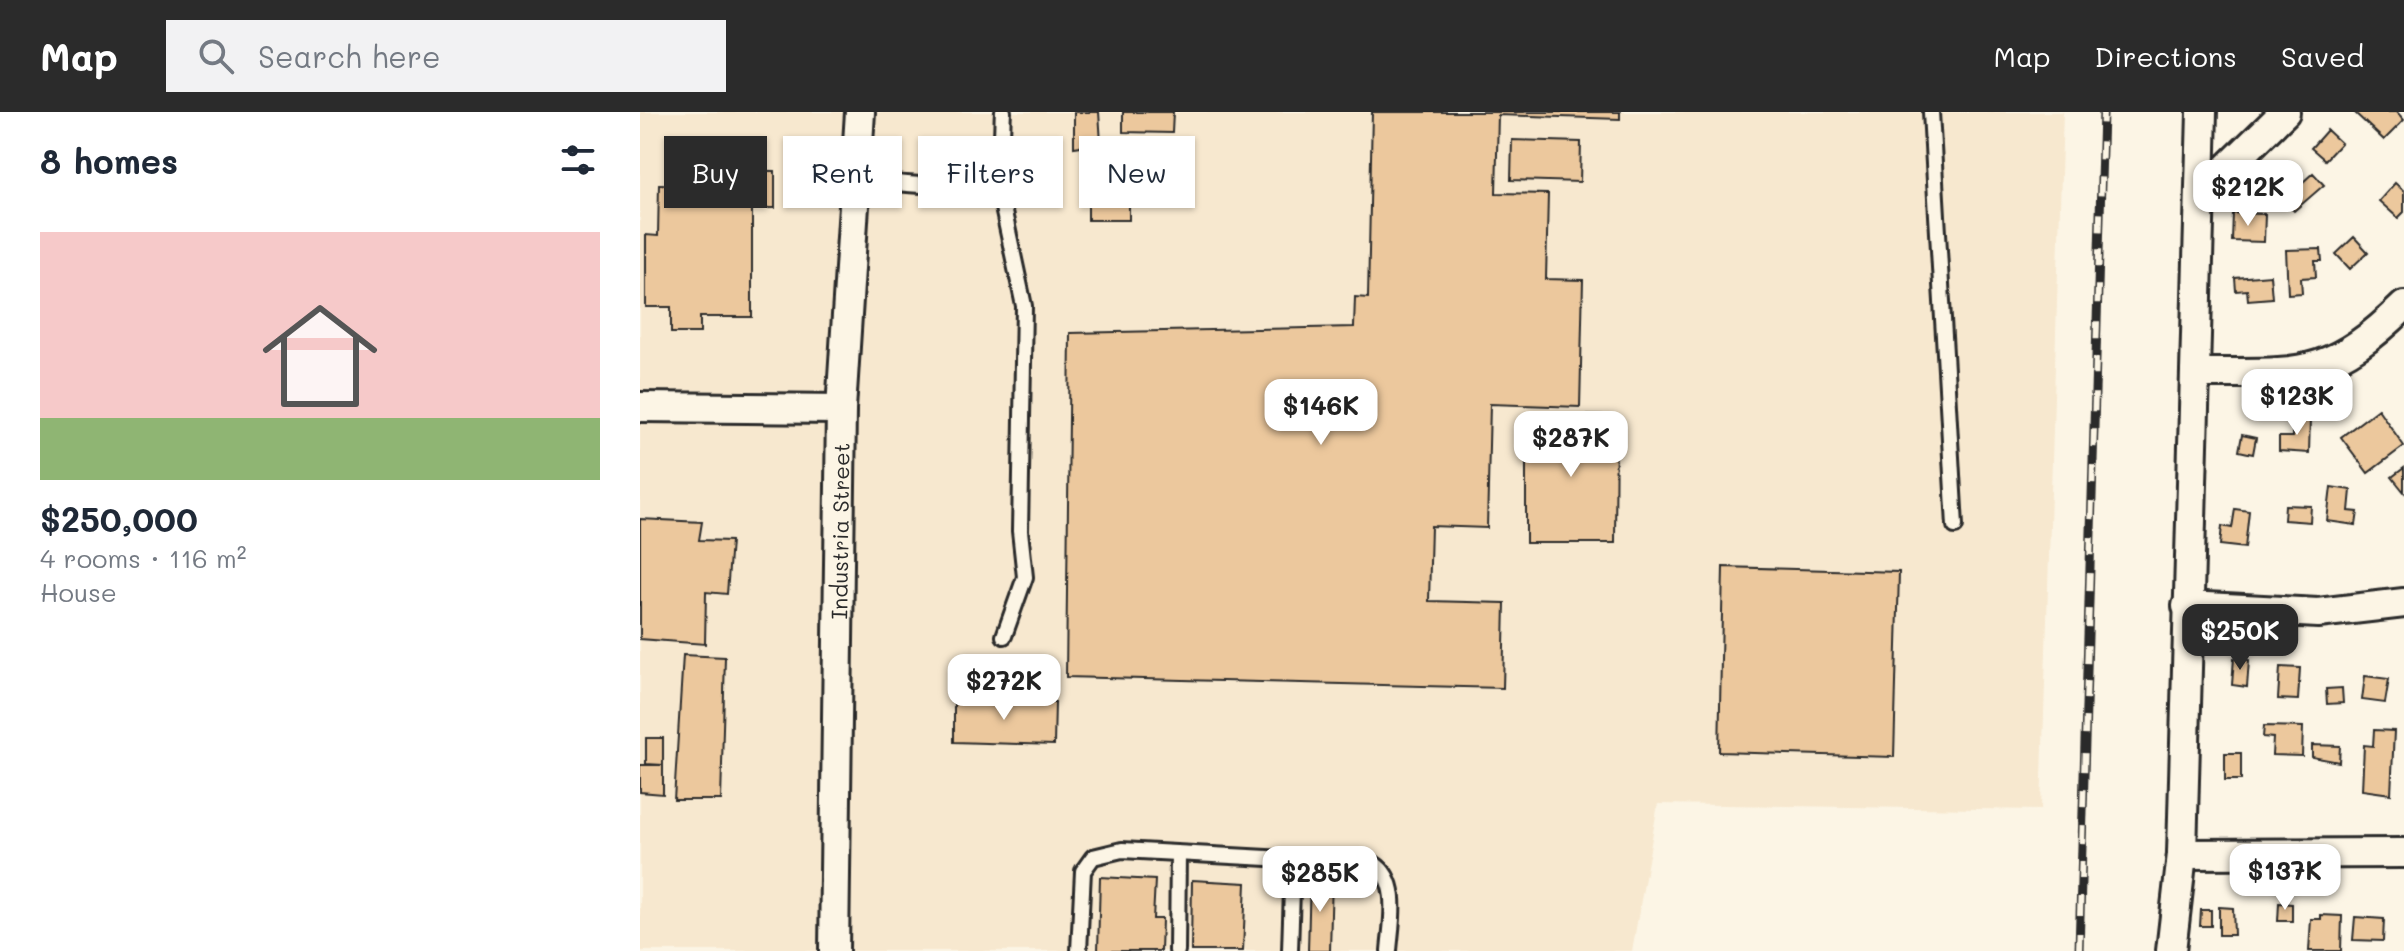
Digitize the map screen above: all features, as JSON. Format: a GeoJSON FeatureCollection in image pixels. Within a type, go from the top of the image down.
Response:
{"type":"FeatureCollection","features":[{"type":"Feature","properties":{"kind":"street","name":"Industria Street"},"geometry":{"type":"LineString","coordinates":[[859,136],[860,112]]}},
{"type":"Feature","properties":{"kind":"street"},"geometry":{"type":"LineString","coordinates":[[2171,951],[2182,854],[2202,112]]}},
{"type":"Feature","properties":{"kind":"street"},"geometry":{"type":"LineString","coordinates":[[2201,194],[2285,112]]}},
{"type":"Feature","properties":{"kind":"street","name":"Industria Street"},"geometry":{"type":"LineString","coordinates":[[834,951],[841,409],[856,208]]}},
{"type":"Feature","properties":{"kind":"street"},"geometry":{"type":"LineString","coordinates":[[2195,373],[2311,370],[2349,353],[2404,306]]}},
{"type":"Feature","properties":{"kind":"street"},"geometry":{"type":"LineString","coordinates":[[640,407],[841,409]]}},
{"type":"Feature","properties":{"kind":"street"},"geometry":{"type":"LineString","coordinates":[[2187,606],[2318,613],[2404,603]]}},
{"type":"Feature","properties":{"kind":"street"},"geometry":{"type":"LineString","coordinates":[[2182,854],[2404,853]]}},
{"type":"Feature","properties":{"kind":"lane"},"geometry":{"type":"LineString","coordinates":[[1001,136],[1003,112]]}},
{"type":"Feature","properties":{"kind":"lane"},"geometry":{"type":"LineString","coordinates":[[1931,112],[1955,526]]}},
{"type":"Feature","properties":{"kind":"lane"},"geometry":{"type":"LineString","coordinates":[[1003,208],[1024,306],[1020,531],[1025,577],[1004,636]]}},
{"type":"Feature","properties":{"kind":"lane"},"geometry":{"type":"LineString","coordinates":[[1079,951],[1080,888],[1087,863],[1103,853],[1122,850],[1361,861],[1382,869],[1391,887],[1389,951]]}},
{"type":"Feature","properties":{"kind":"lane"},"geometry":{"type":"LineString","coordinates":[[1177,951],[1178,853]]}},
{"type":"Feature","properties":{"kind":"lane"},"geometry":{"type":"LineString","coordinates":[[1290,951],[1293,858]]}},
{"type":"Feature","properties":{"kind":"shaded area"},"geometry":{"type":"Polygon","coordinates":[[[640,112],[2063,112],[2041,810],[1658,804],[1632,951],[640,951],[640,112]]]}},
{"type":"Feature","properties":{"kind":"building"},"geometry":{"type":"Polygon","coordinates":[[[1074,112],[1099,112],[1101,136],[1079,136],[1079,146],[1074,147],[1074,112]]]}},
{"type":"Feature","properties":{"kind":"building"},"geometry":{"type":"Polygon","coordinates":[[[1123,112],[1173,112],[1172,133],[1123,132],[1123,112]]]}},
{"type":"Feature","properties":{"kind":"building"},"geometry":{"type":"Polygon","coordinates":[[[1372,112],[1620,112],[1620,119],[1498,115],[1496,193],[1548,194],[1546,279],[1583,280],[1580,407],[1490,404],[1487,528],[1431,526],[1429,601],[1505,603],[1503,688],[1066,677],[1070,333],[1354,327],[1355,297],[1368,298],[1372,112]]]}},
{"type":"Feature","properties":{"kind":"building"},"geometry":{"type":"Polygon","coordinates":[[[2354,112],[2397,112],[2404,120],[2384,140],[2354,112]]]}},
{"type":"Feature","properties":{"kind":"building"},"geometry":{"type":"Polygon","coordinates":[[[2327,130],[2341,143],[2325,160],[2311,148],[2327,130]]]}},
{"type":"Feature","properties":{"kind":"building"},"geometry":{"type":"Polygon","coordinates":[[[1512,140],[1581,142],[1580,182],[1511,180],[1512,140]]]}},
{"type":"Feature","properties":{"kind":"building"},"geometry":{"type":"Polygon","coordinates":[[[767,171],[775,171],[775,208],[767,208],[767,171]]]}},
{"type":"Feature","properties":{"kind":"building"},"geometry":{"type":"Polygon","coordinates":[[[2313,173],[2324,185],[2294,211],[2283,200],[2313,173]]]}},
{"type":"Feature","properties":{"kind":"building"},"geometry":{"type":"Polygon","coordinates":[[[2395,183],[2404,191],[2404,212],[2398,218],[2379,201],[2395,183]]]}},
{"type":"Feature","properties":{"kind":"building"},"geometry":{"type":"Polygon","coordinates":[[[659,184],[664,184],[664,208],[752,208],[752,317],[700,317],[700,333],[671,333],[671,307],[646,307],[646,235],[658,236],[659,184]]]}},
{"type":"Feature","properties":{"kind":"building"},"geometry":{"type":"Polygon","coordinates":[[[1088,208],[1129,208],[1129,220],[1088,220],[1088,208]]]}},
{"type":"Feature","properties":{"kind":"building"},"geometry":{"type":"Polygon","coordinates":[[[2233,213],[2265,214],[2264,242],[2232,241],[2233,213]]]}},
{"type":"Feature","properties":{"kind":"building"},"geometry":{"type":"Polygon","coordinates":[[[2354,237],[2368,252],[2350,269],[2336,254],[2354,237]]]}},
{"type":"Feature","properties":{"kind":"building"},"geometry":{"type":"Polygon","coordinates":[[[2321,249],[2322,261],[2315,261],[2316,277],[2301,278],[2302,293],[2288,294],[2286,250],[2321,249]]]}},
{"type":"Feature","properties":{"kind":"building"},"geometry":{"type":"Polygon","coordinates":[[[2270,275],[2272,298],[2248,300],[2247,290],[2236,291],[2235,278],[2270,275]]]}},
{"type":"Feature","properties":{"kind":"building"},"geometry":{"type":"Polygon","coordinates":[[[2378,409],[2404,446],[2368,473],[2341,437],[2378,409]]]}},
{"type":"Feature","properties":{"kind":"building"},"geometry":{"type":"Polygon","coordinates":[[[1526,415],[1616,416],[1615,543],[1526,543],[1526,415]]]}},
{"type":"Feature","properties":{"kind":"building"},"geometry":{"type":"Polygon","coordinates":[[[2293,417],[2310,418],[2309,453],[2279,451],[2279,437],[2292,437],[2293,417]]]}},
{"type":"Feature","properties":{"kind":"building"},"geometry":{"type":"Polygon","coordinates":[[[2242,435],[2256,438],[2253,454],[2239,451],[2242,435]]]}},
{"type":"Feature","properties":{"kind":"building"},"geometry":{"type":"Polygon","coordinates":[[[2404,468],[2404,492],[2392,477],[2404,468]]]}},
{"type":"Feature","properties":{"kind":"building"},"geometry":{"type":"Polygon","coordinates":[[[2331,487],[2351,490],[2349,511],[2358,512],[2356,525],[2327,521],[2331,487]]]}},
{"type":"Feature","properties":{"kind":"building"},"geometry":{"type":"Polygon","coordinates":[[[2285,505],[2311,506],[2310,522],[2284,520],[2285,505]]]}},
{"type":"Feature","properties":{"kind":"building"},"geometry":{"type":"Polygon","coordinates":[[[2235,509],[2249,511],[2245,548],[2220,545],[2222,526],[2232,528],[2235,509]]]}},
{"type":"Feature","properties":{"kind":"building"},"geometry":{"type":"Polygon","coordinates":[[[640,519],[702,522],[699,540],[731,541],[727,594],[706,592],[705,644],[640,639],[640,519]]]}},
{"type":"Feature","properties":{"kind":"building"},"geometry":{"type":"Polygon","coordinates":[[[1723,567],[1899,572],[1894,757],[1719,752],[1723,567]]]}},
{"type":"Feature","properties":{"kind":"building"},"geometry":{"type":"Polygon","coordinates":[[[683,655],[725,657],[721,800],[674,800],[683,655]]]}},
{"type":"Feature","properties":{"kind":"building"},"geometry":{"type":"Polygon","coordinates":[[[2234,658],[2249,660],[2247,687],[2232,685],[2234,658]]]}},
{"type":"Feature","properties":{"kind":"building"},"geometry":{"type":"Polygon","coordinates":[[[2280,667],[2300,668],[2298,700],[2278,699],[2280,667]]]}},
{"type":"Feature","properties":{"kind":"building"},"geometry":{"type":"Polygon","coordinates":[[[2365,676],[2389,679],[2385,703],[2362,700],[2365,676]]]}},
{"type":"Feature","properties":{"kind":"building"},"geometry":{"type":"Polygon","coordinates":[[[2342,688],[2343,703],[2327,704],[2326,689],[2342,688]]]}},
{"type":"Feature","properties":{"kind":"building"},"geometry":{"type":"Polygon","coordinates":[[[954,700],[1055,702],[1054,745],[954,742],[954,700]]]}},
{"type":"Feature","properties":{"kind":"building"},"geometry":{"type":"Polygon","coordinates":[[[2264,726],[2303,727],[2302,756],[2272,755],[2273,738],[2263,737],[2264,726]]]}},
{"type":"Feature","properties":{"kind":"building"},"geometry":{"type":"Polygon","coordinates":[[[2374,730],[2394,731],[2391,794],[2362,790],[2364,745],[2373,746],[2374,730]]]}},
{"type":"Feature","properties":{"kind":"building"},"geometry":{"type":"Polygon","coordinates":[[[646,738],[663,738],[663,765],[646,764],[646,738]]]}},
{"type":"Feature","properties":{"kind":"building"},"geometry":{"type":"Polygon","coordinates":[[[2312,745],[2340,746],[2339,762],[2312,757],[2312,745]]]}},
{"type":"Feature","properties":{"kind":"building"},"geometry":{"type":"Polygon","coordinates":[[[2225,753],[2241,753],[2241,780],[2225,780],[2225,753]]]}},
{"type":"Feature","properties":{"kind":"building"},"geometry":{"type":"Polygon","coordinates":[[[640,765],[663,765],[663,794],[640,792],[640,765]]]}},
{"type":"Feature","properties":{"kind":"building"},"geometry":{"type":"Polygon","coordinates":[[[1310,876],[1332,877],[1330,951],[1308,951],[1310,876]]]}},
{"type":"Feature","properties":{"kind":"building"},"geometry":{"type":"Polygon","coordinates":[[[1100,877],[1155,880],[1153,919],[1162,919],[1161,951],[1098,951],[1100,877]]]}},
{"type":"Feature","properties":{"kind":"building"},"geometry":{"type":"Polygon","coordinates":[[[1192,880],[1246,883],[1243,951],[1191,951],[1192,880]]]}},
{"type":"Feature","properties":{"kind":"building"},"geometry":{"type":"Polygon","coordinates":[[[2279,903],[2292,904],[2292,921],[2278,921],[2279,903]]]}},
{"type":"Feature","properties":{"kind":"building"},"geometry":{"type":"Polygon","coordinates":[[[2219,907],[2233,908],[2234,935],[2219,935],[2219,907]]]}},
{"type":"Feature","properties":{"kind":"building"},"geometry":{"type":"Polygon","coordinates":[[[2201,910],[2211,910],[2211,926],[2200,926],[2201,910]]]}},
{"type":"Feature","properties":{"kind":"building"},"geometry":{"type":"Polygon","coordinates":[[[2321,915],[2342,916],[2341,951],[2309,951],[2311,919],[2321,919],[2321,915]]]}},
{"type":"Feature","properties":{"kind":"building"},"geometry":{"type":"Polygon","coordinates":[[[2355,917],[2384,919],[2383,941],[2353,940],[2355,917]]]}},
{"type":"Feature","properties":{"kind":"railway"},"geometry":{"type":"LineString","coordinates":[[2079,951],[2103,112]]}}]}
